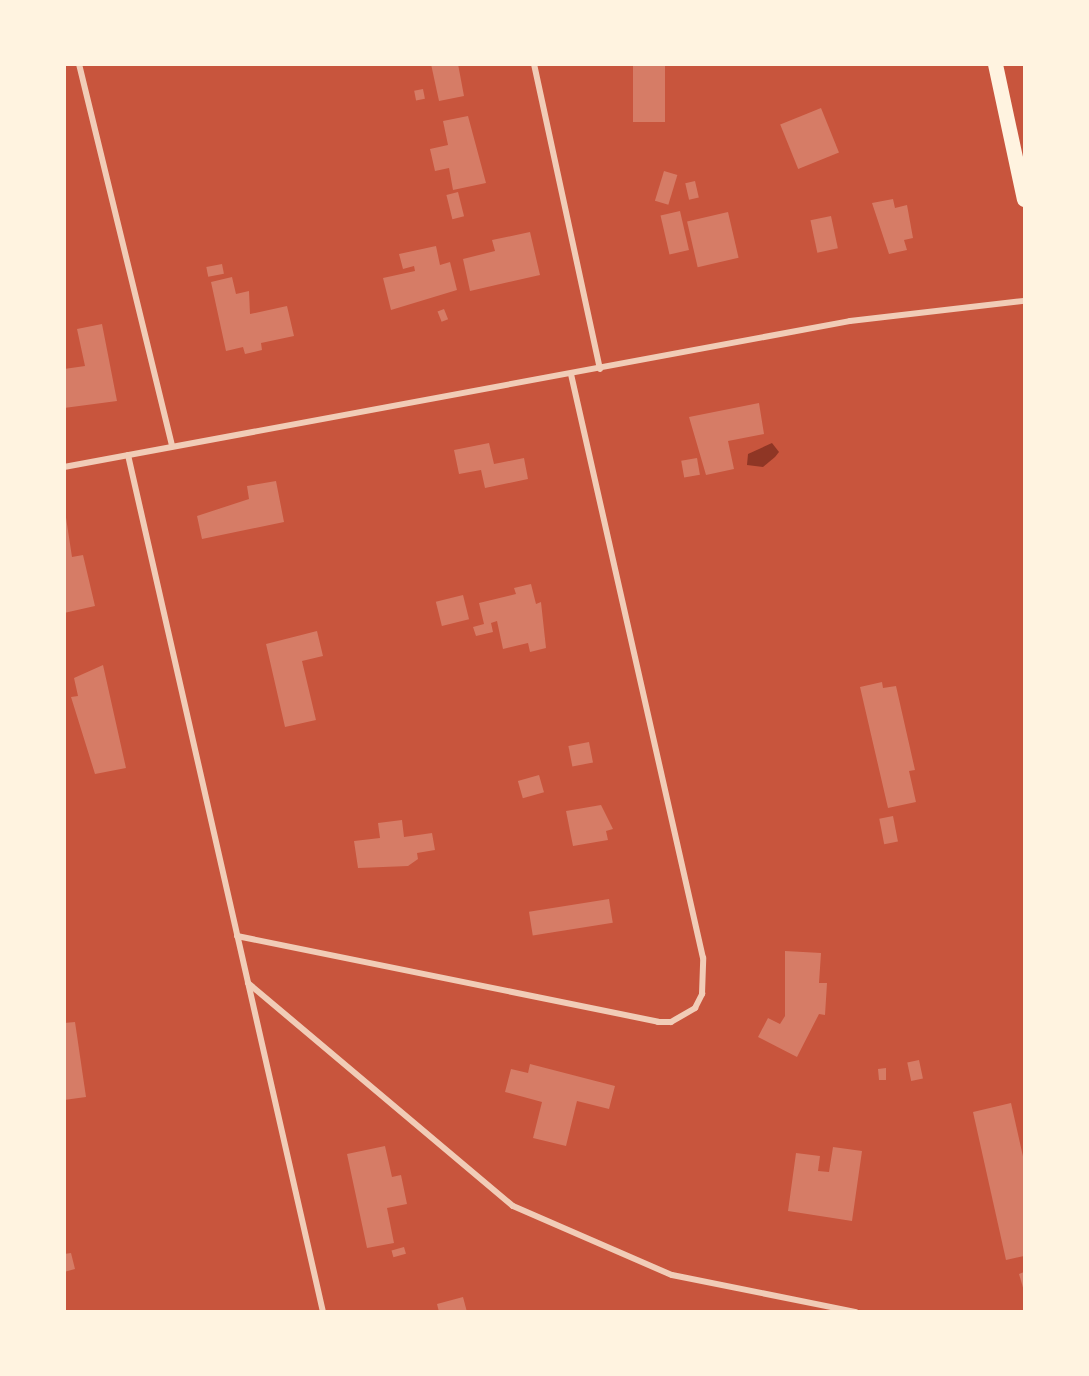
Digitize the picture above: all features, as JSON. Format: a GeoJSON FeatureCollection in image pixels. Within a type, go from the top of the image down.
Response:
{"type":"FeatureCollection","features":[{"type":"Feature","properties":{"kind":"main road"},"geometry":{"type":"LineString","coordinates":[[995,64],[1024,199]]}},
{"type":"Feature","properties":{"kind":"street"},"geometry":{"type":"LineString","coordinates":[[79,64],[172,446]]}},
{"type":"Feature","properties":{"kind":"street"},"geometry":{"type":"LineString","coordinates":[[534,64],[600,369]]}},
{"type":"Feature","properties":{"kind":"street"},"geometry":{"type":"LineString","coordinates":[[64,467],[876,317],[1024,301]]}},
{"type":"Feature","properties":{"kind":"street"},"geometry":{"type":"LineString","coordinates":[[237,936],[658,1022],[686,1016],[695,1008],[702,994],[703,958],[571,374]]}},
{"type":"Feature","properties":{"kind":"street"},"geometry":{"type":"LineString","coordinates":[[128,455],[323,1311]]}},
{"type":"Feature","properties":{"kind":"street"},"geometry":{"type":"LineString","coordinates":[[248,982],[513,1206],[672,1275],[856,1311]]}},
{"type":"Feature","properties":{"kind":"shaded area"},"geometry":{"type":"Polygon","coordinates":[[[772,443],[779,452],[775,457],[763,467],[747,465],[748,454],[772,443]]]}},
{"type":"Feature","properties":{"kind":"building"},"geometry":{"type":"Polygon","coordinates":[[[431,64],[458,64],[464,96],[439,101],[431,64]]]}},
{"type":"Feature","properties":{"kind":"building"},"geometry":{"type":"Polygon","coordinates":[[[633,64],[665,64],[665,122],[633,122],[633,64]]]}},
{"type":"Feature","properties":{"kind":"building"},"geometry":{"type":"Polygon","coordinates":[[[423,89],[425,99],[416,101],[414,91],[423,89]]]}},
{"type":"Feature","properties":{"kind":"building"},"geometry":{"type":"Polygon","coordinates":[[[821,108],[839,153],[798,169],[780,124],[821,108]]]}},
{"type":"Feature","properties":{"kind":"building"},"geometry":{"type":"Polygon","coordinates":[[[468,116],[486,183],[453,190],[449,168],[435,171],[430,149],[448,145],[443,121],[468,116]]]}},
{"type":"Feature","properties":{"kind":"building"},"geometry":{"type":"Polygon","coordinates":[[[664,171],[677,175],[668,205],[655,201],[664,171]]]}},
{"type":"Feature","properties":{"kind":"building"},"geometry":{"type":"Polygon","coordinates":[[[695,181],[699,198],[689,200],[685,183],[695,181]]]}},
{"type":"Feature","properties":{"kind":"building"},"geometry":{"type":"Polygon","coordinates":[[[458,192],[464,216],[452,219],[446,195],[458,192]]]}},
{"type":"Feature","properties":{"kind":"building"},"geometry":{"type":"Polygon","coordinates":[[[893,199],[895,208],[907,205],[913,238],[904,240],[907,250],[889,254],[872,203],[893,199]]]}},
{"type":"Feature","properties":{"kind":"building"},"geometry":{"type":"Polygon","coordinates":[[[680,211],[689,250],[670,254],[661,215],[680,211]]]}},
{"type":"Feature","properties":{"kind":"building"},"geometry":{"type":"Polygon","coordinates":[[[728,212],[739,258],[698,267],[687,221],[728,212]]]}},
{"type":"Feature","properties":{"kind":"building"},"geometry":{"type":"Polygon","coordinates":[[[831,216],[838,248],[817,253],[810,220],[831,216]]]}},
{"type":"Feature","properties":{"kind":"building"},"geometry":{"type":"Polygon","coordinates":[[[530,232],[540,275],[470,291],[463,259],[495,251],[492,240],[530,232]]]}},
{"type":"Feature","properties":{"kind":"building"},"geometry":{"type":"Polygon","coordinates":[[[436,246],[440,265],[450,262],[457,290],[391,310],[383,278],[415,271],[414,266],[403,269],[399,254],[436,246]]]}},
{"type":"Feature","properties":{"kind":"building"},"geometry":{"type":"Polygon","coordinates":[[[222,264],[224,274],[208,277],[206,267],[222,264]]]}},
{"type":"Feature","properties":{"kind":"building"},"geometry":{"type":"Polygon","coordinates":[[[232,277],[236,294],[249,291],[250,314],[287,306],[294,336],[261,343],[262,350],[245,354],[243,347],[226,351],[211,282],[232,277]]]}},
{"type":"Feature","properties":{"kind":"building"},"geometry":{"type":"Polygon","coordinates":[[[444,309],[448,319],[442,322],[438,312],[444,309]]]}},
{"type":"Feature","properties":{"kind":"building"},"geometry":{"type":"Polygon","coordinates":[[[102,324],[117,401],[64,408],[64,369],[85,366],[77,329],[102,324]]]}},
{"type":"Feature","properties":{"kind":"building"},"geometry":{"type":"Polygon","coordinates":[[[759,403],[764,434],[728,441],[734,469],[706,475],[689,417],[759,403]]]}},
{"type":"Feature","properties":{"kind":"building"},"geometry":{"type":"Polygon","coordinates":[[[489,443],[494,464],[524,458],[528,479],[485,488],[481,470],[459,474],[454,450],[489,443]]]}},
{"type":"Feature","properties":{"kind":"building"},"geometry":{"type":"Polygon","coordinates":[[[697,458],[700,475],[684,478],[681,461],[697,458]]]}},
{"type":"Feature","properties":{"kind":"building"},"geometry":{"type":"Polygon","coordinates":[[[276,481],[284,522],[202,539],[197,516],[249,499],[247,486],[276,481]]]}},
{"type":"Feature","properties":{"kind":"building"},"geometry":{"type":"Polygon","coordinates":[[[65,511],[72,557],[83,555],[95,606],[64,613],[65,511]]]}},
{"type":"Feature","properties":{"kind":"building"},"geometry":{"type":"Polygon","coordinates":[[[531,584],[536,604],[541,602],[546,648],[530,652],[528,643],[503,649],[497,621],[491,623],[493,632],[476,636],[473,627],[484,624],[479,603],[516,594],[514,588],[531,584]]]}},
{"type":"Feature","properties":{"kind":"building"},"geometry":{"type":"Polygon","coordinates":[[[463,595],[469,619],[442,626],[436,602],[463,595]]]}},
{"type":"Feature","properties":{"kind":"building"},"geometry":{"type":"Polygon","coordinates":[[[317,631],[323,656],[302,661],[316,720],[285,727],[266,644],[317,631]]]}},
{"type":"Feature","properties":{"kind":"building"},"geometry":{"type":"Polygon","coordinates":[[[103,665],[126,768],[95,774],[71,697],[78,696],[74,678],[103,665]]]}},
{"type":"Feature","properties":{"kind":"building"},"geometry":{"type":"Polygon","coordinates":[[[882,682],[883,688],[896,686],[915,770],[909,771],[916,802],[888,808],[860,687],[882,682]]]}},
{"type":"Feature","properties":{"kind":"building"},"geometry":{"type":"Polygon","coordinates":[[[589,742],[593,763],[572,767],[568,746],[589,742]]]}},
{"type":"Feature","properties":{"kind":"building"},"geometry":{"type":"Polygon","coordinates":[[[539,775],[544,792],[523,798],[518,781],[539,775]]]}},
{"type":"Feature","properties":{"kind":"building"},"geometry":{"type":"Polygon","coordinates":[[[601,805],[613,829],[606,831],[608,840],[573,846],[566,811],[601,805]]]}},
{"type":"Feature","properties":{"kind":"building"},"geometry":{"type":"Polygon","coordinates":[[[893,816],[898,842],[884,844],[879,819],[893,816]]]}},
{"type":"Feature","properties":{"kind":"building"},"geometry":{"type":"Polygon","coordinates":[[[402,820],[404,837],[432,833],[435,850],[417,853],[418,859],[408,866],[358,868],[354,841],[380,838],[378,823],[402,820]]]}},
{"type":"Feature","properties":{"kind":"building"},"geometry":{"type":"Polygon","coordinates":[[[609,899],[613,923],[533,935],[529,912],[609,899]]]}},
{"type":"Feature","properties":{"kind":"building"},"geometry":{"type":"Polygon","coordinates":[[[785,951],[821,953],[819,983],[827,983],[825,1015],[819,1014],[797,1057],[758,1037],[768,1018],[780,1024],[785,1016],[785,951]]]}},
{"type":"Feature","properties":{"kind":"building"},"geometry":{"type":"Polygon","coordinates":[[[75,1022],[86,1097],[64,1100],[64,1023],[75,1022]]]}},
{"type":"Feature","properties":{"kind":"building"},"geometry":{"type":"Polygon","coordinates":[[[919,1060],[923,1079],[911,1081],[907,1062],[919,1060]]]}},
{"type":"Feature","properties":{"kind":"building"},"geometry":{"type":"Polygon","coordinates":[[[530,1064],[615,1086],[609,1109],[577,1101],[566,1146],[533,1138],[542,1102],[505,1092],[511,1069],[528,1073],[530,1064]]]}},
{"type":"Feature","properties":{"kind":"building"},"geometry":{"type":"Polygon","coordinates":[[[886,1068],[886,1080],[879,1080],[878,1069],[886,1068]]]}},
{"type":"Feature","properties":{"kind":"building"},"geometry":{"type":"Polygon","coordinates":[[[1011,1103],[1024,1161],[1024,1256],[1006,1260],[973,1112],[1011,1103]]]}},
{"type":"Feature","properties":{"kind":"building"},"geometry":{"type":"Polygon","coordinates":[[[385,1146],[392,1177],[401,1175],[407,1204],[387,1208],[394,1243],[367,1248],[347,1154],[385,1146]]]}},
{"type":"Feature","properties":{"kind":"building"},"geometry":{"type":"Polygon","coordinates":[[[833,1147],[862,1151],[852,1221],[788,1211],[796,1153],[820,1156],[818,1171],[829,1172],[833,1147]]]}},
{"type":"Feature","properties":{"kind":"building"},"geometry":{"type":"Polygon","coordinates":[[[404,1247],[406,1254],[393,1257],[392,1251],[404,1247]]]}},
{"type":"Feature","properties":{"kind":"building"},"geometry":{"type":"Polygon","coordinates":[[[71,1253],[75,1269],[64,1272],[64,1254],[71,1253]]]}},
{"type":"Feature","properties":{"kind":"building"},"geometry":{"type":"Polygon","coordinates":[[[1024,1272],[1024,1291],[1019,1274],[1024,1272]]]}},
{"type":"Feature","properties":{"kind":"building"},"geometry":{"type":"Polygon","coordinates":[[[463,1297],[467,1312],[439,1312],[437,1304],[463,1297]]]}}]}
